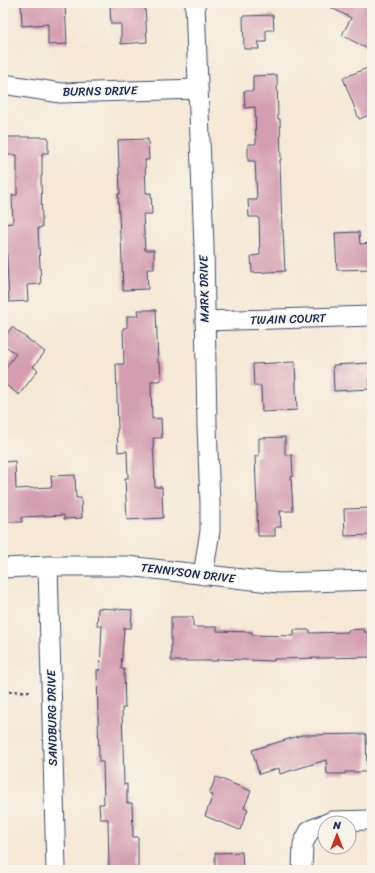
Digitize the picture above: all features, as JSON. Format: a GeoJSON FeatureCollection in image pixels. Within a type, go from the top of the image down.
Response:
{"type":"FeatureCollection","features":[{"type":"Feature","properties":{"kind":"street","name":"MARK DRIVE"},"geometry":{"type":"LineString","coordinates":[[195,3],[204,247],[210,531],[203,574]]}},
{"type":"Feature","properties":{"kind":"street","name":"BURNS DRIVE"},"geometry":{"type":"LineString","coordinates":[[3,84],[61,93],[198,89]]}},
{"type":"Feature","properties":{"kind":"street","name":"TWAIN COURT"},"geometry":{"type":"LineString","coordinates":[[205,321],[372,316]]}},
{"type":"Feature","properties":{"kind":"street","name":"TENNYSON DRIVE"},"geometry":{"type":"LineString","coordinates":[[3,568],[48,566],[127,566],[279,583],[372,580]]}},
{"type":"Feature","properties":{"kind":"street","name":"SANDBURG DRIVE"},"geometry":{"type":"LineString","coordinates":[[48,566],[56,870]]}},
{"type":"Feature","properties":{"kind":"street"},"geometry":{"type":"LineString","coordinates":[[357,820],[372,820]]}},
{"type":"Feature","properties":{"kind":"street"},"geometry":{"type":"LineString","coordinates":[[302,870],[303,844],[317,827]]}},
{"type":"Feature","properties":{"kind":"path"},"geometry":{"type":"LineString","coordinates":[[3,692],[31,691]]}},
{"type":"Feature","properties":{"kind":"building"},"geometry":{"type":"Polygon","coordinates":[[[21,3],[65,3],[67,44],[48,45],[48,24],[22,26],[21,3]]]}},
{"type":"Feature","properties":{"kind":"building"},"geometry":{"type":"Polygon","coordinates":[[[322,3],[372,3],[372,38],[366,48],[342,35],[351,18],[322,3]]]}},
{"type":"Feature","properties":{"kind":"building"},"geometry":{"type":"Polygon","coordinates":[[[145,5],[147,42],[121,44],[121,24],[111,24],[110,6],[145,5]]]}},
{"type":"Feature","properties":{"kind":"building"},"geometry":{"type":"Polygon","coordinates":[[[273,15],[274,30],[266,30],[266,42],[258,42],[259,49],[244,49],[243,16],[273,15]]]}},
{"type":"Feature","properties":{"kind":"building"},"geometry":{"type":"Polygon","coordinates":[[[372,66],[372,114],[359,119],[343,78],[372,66]]]}},
{"type":"Feature","properties":{"kind":"building"},"geometry":{"type":"Polygon","coordinates":[[[277,75],[278,119],[280,119],[282,230],[285,271],[252,273],[251,256],[260,255],[259,217],[249,217],[248,200],[257,200],[255,161],[248,161],[248,144],[256,144],[255,107],[245,108],[244,91],[253,91],[253,76],[277,75]]]}},
{"type":"Feature","properties":{"kind":"building"},"geometry":{"type":"Polygon","coordinates":[[[3,137],[48,137],[48,153],[42,153],[42,227],[38,228],[41,284],[27,285],[28,301],[9,302],[6,242],[3,242],[3,224],[13,223],[12,195],[17,195],[17,155],[3,155],[3,137]]]}},
{"type":"Feature","properties":{"kind":"building"},"geometry":{"type":"Polygon","coordinates":[[[148,139],[149,160],[145,160],[146,193],[151,193],[152,214],[143,214],[145,250],[154,250],[154,269],[147,269],[148,289],[123,290],[118,194],[120,194],[118,140],[148,139]]]}},
{"type":"Feature","properties":{"kind":"building"},"geometry":{"type":"Polygon","coordinates":[[[359,232],[360,244],[372,243],[372,269],[337,270],[335,233],[359,232]]]}},
{"type":"Feature","properties":{"kind":"building"},"geometry":{"type":"Polygon","coordinates":[[[138,310],[156,310],[158,363],[160,363],[161,381],[151,381],[152,419],[161,418],[162,438],[153,438],[155,487],[162,487],[163,518],[127,520],[125,478],[128,478],[127,451],[118,452],[116,364],[124,364],[123,328],[127,328],[127,316],[139,316],[138,310]]]}},
{"type":"Feature","properties":{"kind":"building"},"geometry":{"type":"Polygon","coordinates":[[[12,327],[45,352],[33,367],[38,370],[19,395],[3,383],[3,371],[16,354],[3,344],[3,339],[12,327]]]}},
{"type":"Feature","properties":{"kind":"building"},"geometry":{"type":"Polygon","coordinates":[[[295,362],[297,410],[262,412],[261,386],[254,386],[253,364],[295,362]]]}},
{"type":"Feature","properties":{"kind":"building"},"geometry":{"type":"Polygon","coordinates":[[[369,363],[370,389],[334,391],[333,365],[369,363]]]}},
{"type":"Feature","properties":{"kind":"building"},"geometry":{"type":"Polygon","coordinates":[[[285,437],[285,455],[292,455],[293,477],[291,477],[293,511],[280,511],[281,527],[275,527],[275,536],[258,536],[255,456],[259,456],[259,438],[285,437]]]}},
{"type":"Feature","properties":{"kind":"building"},"geometry":{"type":"Polygon","coordinates":[[[15,461],[16,489],[52,487],[51,476],[75,475],[76,498],[81,498],[82,518],[64,519],[64,515],[22,517],[22,522],[3,522],[3,462],[15,461]]]}},
{"type":"Feature","properties":{"kind":"building"},"geometry":{"type":"Polygon","coordinates":[[[372,508],[372,535],[345,536],[344,509],[372,508]]]}},
{"type":"Feature","properties":{"kind":"building"},"geometry":{"type":"Polygon","coordinates":[[[98,608],[132,610],[131,628],[124,628],[121,669],[124,669],[125,708],[122,708],[124,785],[127,784],[127,803],[132,803],[133,837],[138,837],[138,870],[109,870],[108,819],[100,819],[99,804],[104,804],[103,762],[99,762],[97,670],[100,670],[102,626],[97,626],[98,608]]]}},
{"type":"Feature","properties":{"kind":"building"},"geometry":{"type":"Polygon","coordinates":[[[171,617],[193,617],[193,627],[217,627],[217,631],[252,632],[252,635],[294,636],[294,630],[310,630],[310,633],[348,632],[348,630],[364,629],[364,632],[372,632],[372,657],[274,659],[274,661],[217,659],[217,661],[171,661],[171,617]]]}},
{"type":"Feature","properties":{"kind":"building"},"geometry":{"type":"Polygon","coordinates":[[[366,734],[367,772],[327,774],[326,760],[280,774],[279,768],[259,774],[252,750],[302,735],[366,734]]]}},
{"type":"Feature","properties":{"kind":"building"},"geometry":{"type":"Polygon","coordinates":[[[216,777],[251,791],[244,808],[248,809],[240,830],[205,816],[213,795],[209,794],[216,777]]]}},
{"type":"Feature","properties":{"kind":"building"},"geometry":{"type":"Polygon","coordinates":[[[242,852],[243,870],[215,870],[215,853],[242,852]]]}}]}
